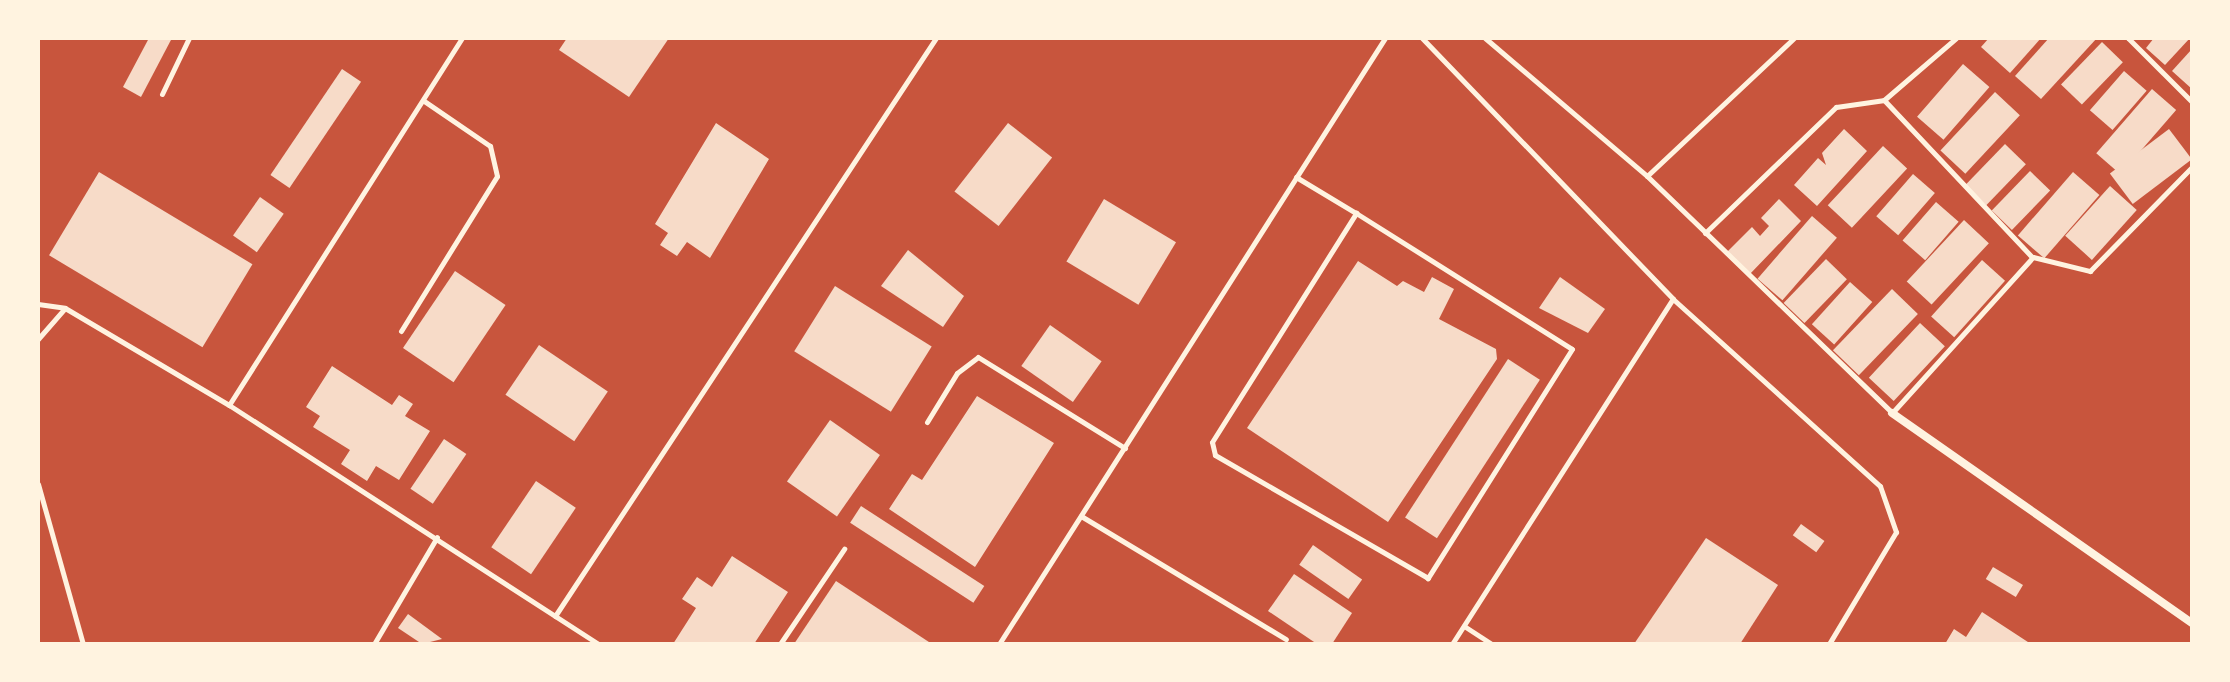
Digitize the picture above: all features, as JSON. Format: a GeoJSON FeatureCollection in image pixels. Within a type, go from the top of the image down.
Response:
{"type":"FeatureCollection","features":[{"type":"Feature","properties":{"kind":"street"},"geometry":{"type":"LineString","coordinates":[[1892,413],[2192,623]]}},
{"type":"Feature","properties":{"kind":"lane"},"geometry":{"type":"LineString","coordinates":[[162,94],[189,38]]}},
{"type":"Feature","properties":{"kind":"lane"},"geometry":{"type":"LineString","coordinates":[[229,405],[462,38]]}},
{"type":"Feature","properties":{"kind":"lane"},"geometry":{"type":"LineString","coordinates":[[555,616],[936,38]]}},
{"type":"Feature","properties":{"kind":"lane"},"geometry":{"type":"LineString","coordinates":[[999,644],[1385,38]]}},
{"type":"Feature","properties":{"kind":"lane"},"geometry":{"type":"LineString","coordinates":[[1422,38],[1673,299],[1880,486],[1892,509],[1896,532],[1886,558],[1829,644]]}},
{"type":"Feature","properties":{"kind":"lane"},"geometry":{"type":"LineString","coordinates":[[1485,38],[1647,176],[1892,413],[2033,257]]}},
{"type":"Feature","properties":{"kind":"lane"},"geometry":{"type":"LineString","coordinates":[[1647,176],[1794,38]]}},
{"type":"Feature","properties":{"kind":"lane"},"geometry":{"type":"LineString","coordinates":[[1705,233],[1836,107],[1884,100],[1956,38]]}},
{"type":"Feature","properties":{"kind":"lane"},"geometry":{"type":"LineString","coordinates":[[2128,38],[2192,102]]}},
{"type":"Feature","properties":{"kind":"lane"},"geometry":{"type":"LineString","coordinates":[[1884,100],[2033,257],[2090,271],[2192,167]]}},
{"type":"Feature","properties":{"kind":"lane"},"geometry":{"type":"LineString","coordinates":[[401,331],[497,176],[490,146],[424,101]]}},
{"type":"Feature","properties":{"kind":"lane"},"geometry":{"type":"LineString","coordinates":[[1296,177],[1356,213],[1572,349],[1428,578],[1215,455],[1212,442],[1356,213]]}},
{"type":"Feature","properties":{"kind":"lane"},"geometry":{"type":"LineString","coordinates":[[1452,644],[1673,299]]}},
{"type":"Feature","properties":{"kind":"lane"},"geometry":{"type":"LineString","coordinates":[[38,304],[65,308],[229,405],[599,644]]}},
{"type":"Feature","properties":{"kind":"lane"},"geometry":{"type":"LineString","coordinates":[[38,339],[65,308]]}},
{"type":"Feature","properties":{"kind":"lane"},"geometry":{"type":"LineString","coordinates":[[927,422],[957,373],[978,357],[1125,448]]}},
{"type":"Feature","properties":{"kind":"lane"},"geometry":{"type":"LineString","coordinates":[[38,484],[83,644]]}},
{"type":"Feature","properties":{"kind":"lane"},"geometry":{"type":"LineString","coordinates":[[1081,516],[1286,639]]}},
{"type":"Feature","properties":{"kind":"lane"},"geometry":{"type":"LineString","coordinates":[[374,644],[437,537]]}},
{"type":"Feature","properties":{"kind":"lane"},"geometry":{"type":"LineString","coordinates":[[780,644],[844,549]]}},
{"type":"Feature","properties":{"kind":"lane"},"geometry":{"type":"LineString","coordinates":[[1464,626],[1492,644]]}},
{"type":"Feature","properties":{"kind":"building"},"geometry":{"type":"Polygon","coordinates":[[[149,38],[172,38],[141,97],[123,87],[149,38]]]}},
{"type":"Feature","properties":{"kind":"building"},"geometry":{"type":"Polygon","coordinates":[[[567,38],[669,38],[629,97],[559,50],[567,38]]]}},
{"type":"Feature","properties":{"kind":"building"},"geometry":{"type":"Polygon","coordinates":[[[1989,38],[2041,38],[2010,73],[1981,47],[1989,38]]]}},
{"type":"Feature","properties":{"kind":"building"},"geometry":{"type":"Polygon","coordinates":[[[2049,38],[2097,38],[2041,99],[2015,76],[2049,38]]]}},
{"type":"Feature","properties":{"kind":"building"},"geometry":{"type":"Polygon","coordinates":[[[2154,38],[2190,38],[2165,65],[2146,48],[2154,38]]]}},
{"type":"Feature","properties":{"kind":"building"},"geometry":{"type":"Polygon","coordinates":[[[2102,42],[2123,62],[2082,105],[2061,84],[2102,42]]]}},
{"type":"Feature","properties":{"kind":"building"},"geometry":{"type":"Polygon","coordinates":[[[2192,49],[2192,89],[2172,71],[2192,49]]]}},
{"type":"Feature","properties":{"kind":"building"},"geometry":{"type":"Polygon","coordinates":[[[1963,64],[1989,87],[1943,140],[1917,117],[1963,64]]]}},
{"type":"Feature","properties":{"kind":"building"},"geometry":{"type":"Polygon","coordinates":[[[342,69],[361,82],[289,188],[270,175],[342,69]]]}},
{"type":"Feature","properties":{"kind":"building"},"geometry":{"type":"Polygon","coordinates":[[[2124,71],[2147,91],[2113,130],[2090,110],[2124,71]]]}},
{"type":"Feature","properties":{"kind":"building"},"geometry":{"type":"Polygon","coordinates":[[[2152,89],[2176,110],[2120,174],[2096,153],[2152,89]]]}},
{"type":"Feature","properties":{"kind":"building"},"geometry":{"type":"Polygon","coordinates":[[[1995,92],[2020,115],[1965,174],[1940,151],[1995,92]]]}},
{"type":"Feature","properties":{"kind":"building"},"geometry":{"type":"Polygon","coordinates":[[[716,123],[769,159],[710,258],[687,242],[677,256],[660,245],[668,233],[655,224],[716,123]]]}},
{"type":"Feature","properties":{"kind":"building"},"geometry":{"type":"Polygon","coordinates":[[[1008,123],[1052,157],[999,226],[954,192],[1008,123]]]}},
{"type":"Feature","properties":{"kind":"building"},"geometry":{"type":"Polygon","coordinates":[[[1844,129],[1867,151],[1817,206],[1794,185],[1818,158],[1826,165],[1822,153],[1844,129]]]}},
{"type":"Feature","properties":{"kind":"building"},"geometry":{"type":"Polygon","coordinates":[[[2169,129],[2192,159],[2133,204],[2110,174],[2169,129]]]}},
{"type":"Feature","properties":{"kind":"building"},"geometry":{"type":"Polygon","coordinates":[[[2005,144],[2026,164],[1986,205],[1965,185],[2005,144]]]}},
{"type":"Feature","properties":{"kind":"building"},"geometry":{"type":"Polygon","coordinates":[[[1883,146],[1907,169],[1852,228],[1828,205],[1883,146]]]}},
{"type":"Feature","properties":{"kind":"building"},"geometry":{"type":"Polygon","coordinates":[[[2030,171],[2050,190],[2012,230],[1992,211],[2030,171]]]}},
{"type":"Feature","properties":{"kind":"building"},"geometry":{"type":"Polygon","coordinates":[[[99,172],[252,264],[202,347],[49,255],[99,172]]]}},
{"type":"Feature","properties":{"kind":"building"},"geometry":{"type":"Polygon","coordinates":[[[2073,172],[2099,195],[2044,258],[2018,235],[2073,172]]]}},
{"type":"Feature","properties":{"kind":"building"},"geometry":{"type":"Polygon","coordinates":[[[1913,174],[1935,193],[1898,235],[1876,216],[1913,174]]]}},
{"type":"Feature","properties":{"kind":"building"},"geometry":{"type":"Polygon","coordinates":[[[2110,186],[2137,210],[2092,260],[2065,236],[2110,186]]]}},
{"type":"Feature","properties":{"kind":"building"},"geometry":{"type":"Polygon","coordinates":[[[260,197],[284,214],[257,252],[233,236],[260,197]]]}},
{"type":"Feature","properties":{"kind":"building"},"geometry":{"type":"Polygon","coordinates":[[[1104,199],[1176,242],[1138,305],[1066,262],[1104,199]]]}},
{"type":"Feature","properties":{"kind":"building"},"geometry":{"type":"Polygon","coordinates":[[[1779,199],[1801,221],[1749,275],[1726,253],[1752,227],[1760,236],[1769,226],[1761,218],[1779,199]]]}},
{"type":"Feature","properties":{"kind":"building"},"geometry":{"type":"Polygon","coordinates":[[[1936,202],[1959,222],[1925,260],[1903,240],[1936,202]]]}},
{"type":"Feature","properties":{"kind":"building"},"geometry":{"type":"Polygon","coordinates":[[[1812,216],[1837,238],[1782,300],[1758,279],[1812,216]]]}},
{"type":"Feature","properties":{"kind":"building"},"geometry":{"type":"Polygon","coordinates":[[[1964,220],[1989,243],[1932,305],[1907,281],[1964,220]]]}},
{"type":"Feature","properties":{"kind":"building"},"geometry":{"type":"Polygon","coordinates":[[[908,250],[964,296],[943,327],[881,286],[908,250]]]}},
{"type":"Feature","properties":{"kind":"building"},"geometry":{"type":"Polygon","coordinates":[[[1826,259],[1847,279],[1804,323],[1784,303],[1826,259]]]}},
{"type":"Feature","properties":{"kind":"building"},"geometry":{"type":"Polygon","coordinates":[[[1982,260],[2005,281],[1954,337],[1931,316],[1982,260]]]}},
{"type":"Feature","properties":{"kind":"building"},"geometry":{"type":"Polygon","coordinates":[[[1358,261],[1397,286],[1403,281],[1424,292],[1432,277],[1454,289],[1439,319],[1496,349],[1497,359],[1388,522],[1247,428],[1358,261]]]}},
{"type":"Feature","properties":{"kind":"building"},"geometry":{"type":"Polygon","coordinates":[[[455,271],[506,305],[454,382],[403,348],[455,271]]]}},
{"type":"Feature","properties":{"kind":"building"},"geometry":{"type":"Polygon","coordinates":[[[1560,277],[1605,309],[1588,333],[1539,308],[1560,277]]]}},
{"type":"Feature","properties":{"kind":"building"},"geometry":{"type":"Polygon","coordinates":[[[1850,282],[1872,302],[1834,344],[1812,324],[1850,282]]]}},
{"type":"Feature","properties":{"kind":"building"},"geometry":{"type":"Polygon","coordinates":[[[835,286],[932,346],[891,412],[794,351],[835,286]]]}},
{"type":"Feature","properties":{"kind":"building"},"geometry":{"type":"Polygon","coordinates":[[[1892,289],[1918,314],[1859,375],[1833,350],[1892,289]]]}},
{"type":"Feature","properties":{"kind":"building"},"geometry":{"type":"Polygon","coordinates":[[[1920,323],[1945,346],[1894,401],[1869,378],[1920,323]]]}},
{"type":"Feature","properties":{"kind":"building"},"geometry":{"type":"Polygon","coordinates":[[[1050,325],[1102,361],[1073,402],[1021,366],[1050,325]]]}},
{"type":"Feature","properties":{"kind":"building"},"geometry":{"type":"Polygon","coordinates":[[[539,345],[608,391],[574,441],[505,395],[539,345]]]}},
{"type":"Feature","properties":{"kind":"building"},"geometry":{"type":"Polygon","coordinates":[[[1508,359],[1540,380],[1437,538],[1405,518],[1508,359]]]}},
{"type":"Feature","properties":{"kind":"building"},"geometry":{"type":"Polygon","coordinates":[[[332,366],[392,405],[399,395],[413,404],[405,416],[430,431],[399,480],[376,466],[367,481],[341,464],[350,450],[313,427],[320,416],[306,407],[332,366]]]}},
{"type":"Feature","properties":{"kind":"building"},"geometry":{"type":"Polygon","coordinates":[[[977,396],[1054,443],[975,567],[889,509],[912,474],[922,480],[977,396]]]}},
{"type":"Feature","properties":{"kind":"building"},"geometry":{"type":"Polygon","coordinates":[[[830,420],[880,455],[837,516],[787,481],[830,420]]]}},
{"type":"Feature","properties":{"kind":"building"},"geometry":{"type":"Polygon","coordinates":[[[444,439],[466,454],[433,504],[410,489],[444,439]]]}},
{"type":"Feature","properties":{"kind":"building"},"geometry":{"type":"Polygon","coordinates":[[[536,481],[576,508],[531,574],[491,547],[536,481]]]}},
{"type":"Feature","properties":{"kind":"building"},"geometry":{"type":"Polygon","coordinates":[[[861,506],[984,586],[973,603],[850,523],[861,506]]]}},
{"type":"Feature","properties":{"kind":"building"},"geometry":{"type":"Polygon","coordinates":[[[1801,524],[1824,541],[1816,552],[1793,535],[1801,524]]]}},
{"type":"Feature","properties":{"kind":"building"},"geometry":{"type":"Polygon","coordinates":[[[1706,538],[1778,585],[1740,644],[1634,644],[1706,538]]]}},
{"type":"Feature","properties":{"kind":"building"},"geometry":{"type":"Polygon","coordinates":[[[1313,545],[1362,579],[1348,599],[1299,565],[1313,545]]]}},
{"type":"Feature","properties":{"kind":"building"},"geometry":{"type":"Polygon","coordinates":[[[732,556],[788,592],[754,644],[673,644],[696,608],[682,599],[697,577],[712,587],[732,556]]]}},
{"type":"Feature","properties":{"kind":"building"},"geometry":{"type":"Polygon","coordinates":[[[1993,567],[2023,585],[2016,597],[1986,579],[1993,567]]]}},
{"type":"Feature","properties":{"kind":"building"},"geometry":{"type":"Polygon","coordinates":[[[1294,574],[1352,613],[1332,644],[1317,644],[1268,611],[1294,574]]]}},
{"type":"Feature","properties":{"kind":"building"},"geometry":{"type":"Polygon","coordinates":[[[836,581],[932,644],[794,644],[836,581]]]}},
{"type":"Feature","properties":{"kind":"building"},"geometry":{"type":"Polygon","coordinates":[[[1982,612],[2031,644],[1945,644],[1954,629],[1966,637],[1982,612]]]}},
{"type":"Feature","properties":{"kind":"building"},"geometry":{"type":"Polygon","coordinates":[[[408,614],[442,639],[422,644],[398,628],[408,614]]]}}]}
